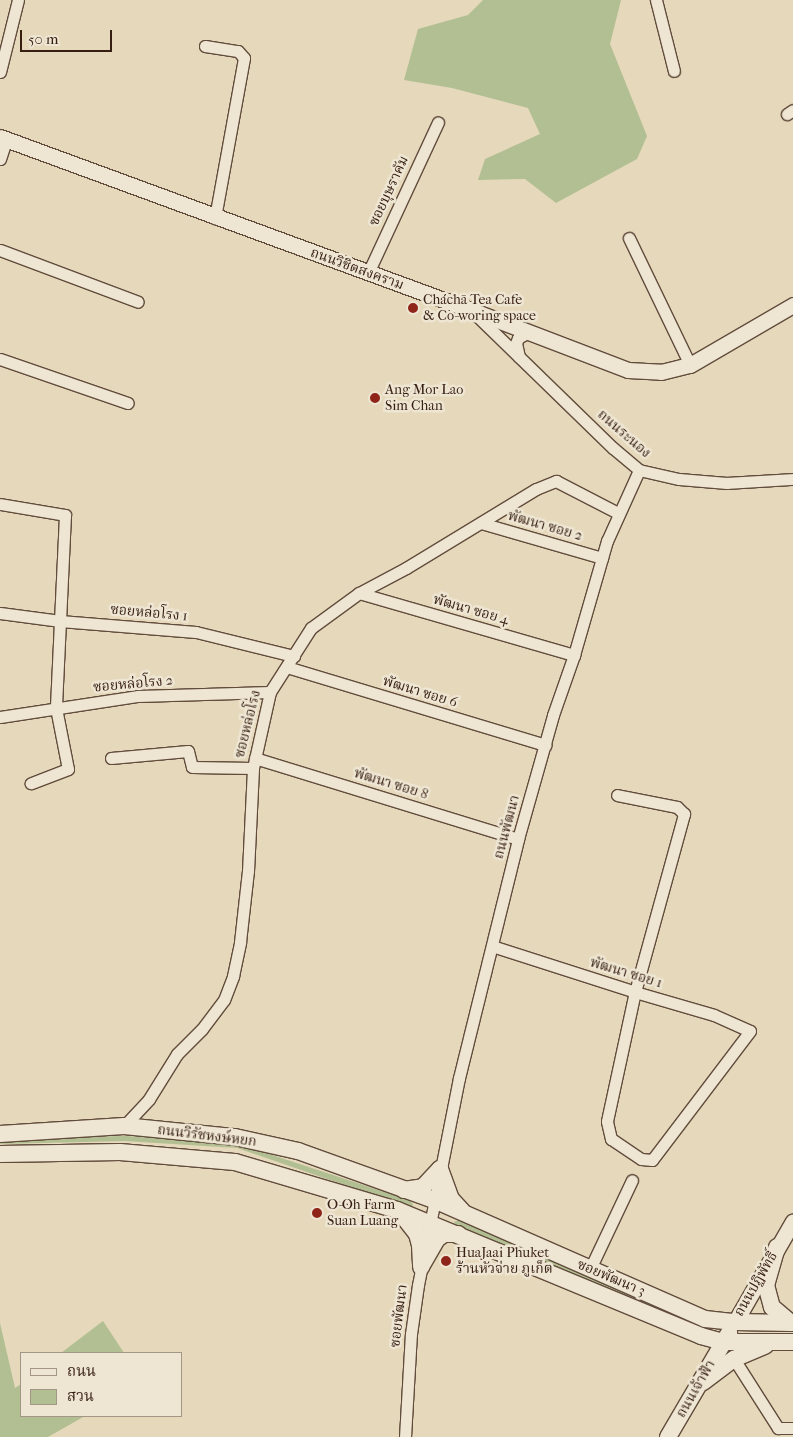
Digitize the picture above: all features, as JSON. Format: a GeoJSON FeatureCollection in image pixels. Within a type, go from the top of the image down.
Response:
{"type":"FeatureCollection","features":[{"type":"Feature","properties":{"kind":"main road","name":"ถนนวิรัชหงษ์หยก"},"geometry":{"type":"LineString","coordinates":[[0,1134],[124,1126],[235,1137],[298,1151],[434,1200]]}},
{"type":"Feature","properties":{"kind":"main road","name":"ถนนวิรัชหงษ์หยก"},"geometry":{"type":"LineString","coordinates":[[0,1154],[120,1152],[234,1162],[397,1210],[430,1222]]}},
{"type":"Feature","properties":{"kind":"main road"},"geometry":{"type":"LineString","coordinates":[[404,1190],[423,1187],[440,1169],[455,1206],[466,1215]]}},
{"type":"Feature","properties":{"kind":"main road","name":"ซอยพัฒนา 3"},"geometry":{"type":"LineString","coordinates":[[434,1200],[705,1319],[735,1322],[792,1323]]}},
{"type":"Feature","properties":{"kind":"main road"},"geometry":{"type":"LineString","coordinates":[[397,1210],[417,1234],[420,1245],[421,1267]]}},
{"type":"Feature","properties":{"kind":"main road","name":"ซอยพัฒนา 3"},"geometry":{"type":"LineString","coordinates":[[430,1222],[701,1336],[723,1342],[785,1342]]}},
{"type":"Feature","properties":{"kind":"main road"},"geometry":{"type":"LineString","coordinates":[[421,1267],[437,1239],[444,1234],[459,1234]]}},
{"type":"Feature","properties":{"kind":"main road"},"geometry":{"type":"LineString","coordinates":[[778,1247],[766,1285],[772,1307],[792,1323]]}},
{"type":"Feature","properties":{"kind":"main road","name":"ถนนเจ้าฟ้า"},"geometry":{"type":"LineString","coordinates":[[668,1437],[735,1322]]}},
{"type":"Feature","properties":{"kind":"main road"},"geometry":{"type":"LineString","coordinates":[[697,1386],[734,1359],[785,1342]]}},
{"type":"Feature","properties":{"kind":"street"},"geometry":{"type":"LineString","coordinates":[[0,72],[4,36],[18,0]]}},
{"type":"Feature","properties":{"kind":"street"},"geometry":{"type":"LineString","coordinates":[[656,0],[674,72]]}},
{"type":"Feature","properties":{"kind":"street"},"geometry":{"type":"LineString","coordinates":[[205,46],[238,52],[244,58],[215,218]]}},
{"type":"Feature","properties":{"kind":"street","name":"ซอยบุษราคัม"},"geometry":{"type":"LineString","coordinates":[[368,273],[438,122]]}},
{"type":"Feature","properties":{"kind":"street"},"geometry":{"type":"LineString","coordinates":[[0,159],[3,138]]}},
{"type":"Feature","properties":{"kind":"street","name":"ถนนวิชิตสงคราม"},"geometry":{"type":"LineString","coordinates":[[3,138],[215,218],[471,310],[628,370],[661,372],[690,364],[793,305]]}},
{"type":"Feature","properties":{"kind":"street"},"geometry":{"type":"LineString","coordinates":[[629,238],[690,364]]}},
{"type":"Feature","properties":{"kind":"street"},"geometry":{"type":"LineString","coordinates":[[0,250],[138,302]]}},
{"type":"Feature","properties":{"kind":"street","name":"ถนนระนอง"},"geometry":{"type":"LineString","coordinates":[[471,310],[613,448],[639,470],[679,479],[727,483],[793,479]]}},
{"type":"Feature","properties":{"kind":"street"},"geometry":{"type":"LineString","coordinates":[[519,357],[516,343],[518,338],[529,332]]}},
{"type":"Feature","properties":{"kind":"street"},"geometry":{"type":"LineString","coordinates":[[0,358],[128,403]]}},
{"type":"Feature","properties":{"kind":"street","name":"ถนนพัฒนา"},"geometry":{"type":"LineString","coordinates":[[434,1200],[459,1078],[518,839],[553,715],[574,655],[602,558],[618,513],[639,470]]}},
{"type":"Feature","properties":{"kind":"street","name":"ซอยหล่อโรง"},"geometry":{"type":"LineString","coordinates":[[124,1126],[149,1099],[177,1054],[202,1029],[224,1000],[233,976],[240,942],[248,871],[254,763],[270,692],[311,628],[359,593],[406,568],[536,489],[556,481],[618,513]]}},
{"type":"Feature","properties":{"kind":"street"},"geometry":{"type":"LineString","coordinates":[[0,504],[64,515],[56,708],[68,769],[31,783]]}},
{"type":"Feature","properties":{"kind":"street","name":"พัฒนา ซอย 2"},"geometry":{"type":"LineString","coordinates":[[481,523],[602,558]]}},
{"type":"Feature","properties":{"kind":"street","name":"พัฒนา ซอย 4"},"geometry":{"type":"LineString","coordinates":[[359,593],[574,655]]}},
{"type":"Feature","properties":{"kind":"street","name":"ซอยหล่อโรง 1"},"geometry":{"type":"LineString","coordinates":[[0,613],[60,621],[196,632],[294,656]]}},
{"type":"Feature","properties":{"kind":"street","name":"พัฒนา ซอย 6"},"geometry":{"type":"LineString","coordinates":[[287,667],[546,745]]}},
{"type":"Feature","properties":{"kind":"street","name":"ซอยหล่อโรง 2"},"geometry":{"type":"LineString","coordinates":[[0,718],[138,696],[270,692]]}},
{"type":"Feature","properties":{"kind":"street","name":"พัฒนา ซอย 8"},"geometry":{"type":"LineString","coordinates":[[111,758],[188,751],[192,768],[254,763],[518,839]]}},
{"type":"Feature","properties":{"kind":"street"},"geometry":{"type":"LineString","coordinates":[[617,795],[678,808],[684,814],[635,992]]}},
{"type":"Feature","properties":{"kind":"street","name":"พัฒนา ซอย 1"},"geometry":{"type":"LineString","coordinates":[[492,946],[714,1015],[750,1031],[652,1160],[641,1159],[611,1139],[608,1120],[635,992]]}},
{"type":"Feature","properties":{"kind":"street"},"geometry":{"type":"LineString","coordinates":[[590,1269],[632,1180]]}},
{"type":"Feature","properties":{"kind":"street","name":"ซอยพัฒนา"},"geometry":{"type":"LineString","coordinates":[[404,1437],[411,1334],[434,1200]]}},
{"type":"Feature","properties":{"kind":"street","name":"ถนนปฏิพัทธิ์"},"geometry":{"type":"LineString","coordinates":[[735,1322],[793,1220]]}},
{"type":"Feature","properties":{"kind":"street"},"geometry":{"type":"LineString","coordinates":[[734,1359],[778,1428],[793,1428]]}},
{"type":"Feature","properties":{"kind":"green space"},"geometry":{"type":"Polygon","coordinates":[[[483,0],[621,0],[610,44],[647,136],[637,159],[556,203],[525,179],[478,180],[485,159],[540,134],[528,108],[452,88],[404,80],[418,29],[468,15],[483,0]]]}},
{"type":"Feature","properties":{"kind":"green space"},"geometry":{"type":"Polygon","coordinates":[[[126,1136],[239,1144],[409,1200],[413,1204],[412,1207],[408,1207],[237,1148],[125,1141],[0,1144],[0,1138],[126,1136]]]}},
{"type":"Feature","properties":{"kind":"green space"},"geometry":{"type":"Polygon","coordinates":[[[459,1220],[698,1324],[692,1326],[456,1227],[454,1222],[459,1220]]]}},
{"type":"Feature","properties":{"kind":"green space"},"geometry":{"type":"Polygon","coordinates":[[[103,1321],[123,1352],[62,1352],[103,1321]]]}},
{"type":"Feature","properties":{"kind":"green space"},"geometry":{"type":"Polygon","coordinates":[[[0,1323],[15,1388],[20,1385],[20,1417],[83,1417],[48,1437],[0,1437],[0,1323]]]}},
{"type":"Feature","properties":{"kind":"place","name":"Cháchā Tea Cafe & Co-woring space"},"geometry":{"type":"Point","coordinates":[413,308]}},
{"type":"Feature","properties":{"kind":"place","name":"Ang Mor Lao Sim Chan"},"geometry":{"type":"Point","coordinates":[375,398]}},
{"type":"Feature","properties":{"kind":"place","name":"O-Oh Farm Suan Luang"},"geometry":{"type":"Point","coordinates":[317,1213]}},
{"type":"Feature","properties":{"kind":"place","name":"HuaJaai Phuket ร้านหัวจ่าย ภูเก็ต"},"geometry":{"type":"Point","coordinates":[446,1261]}}]}
